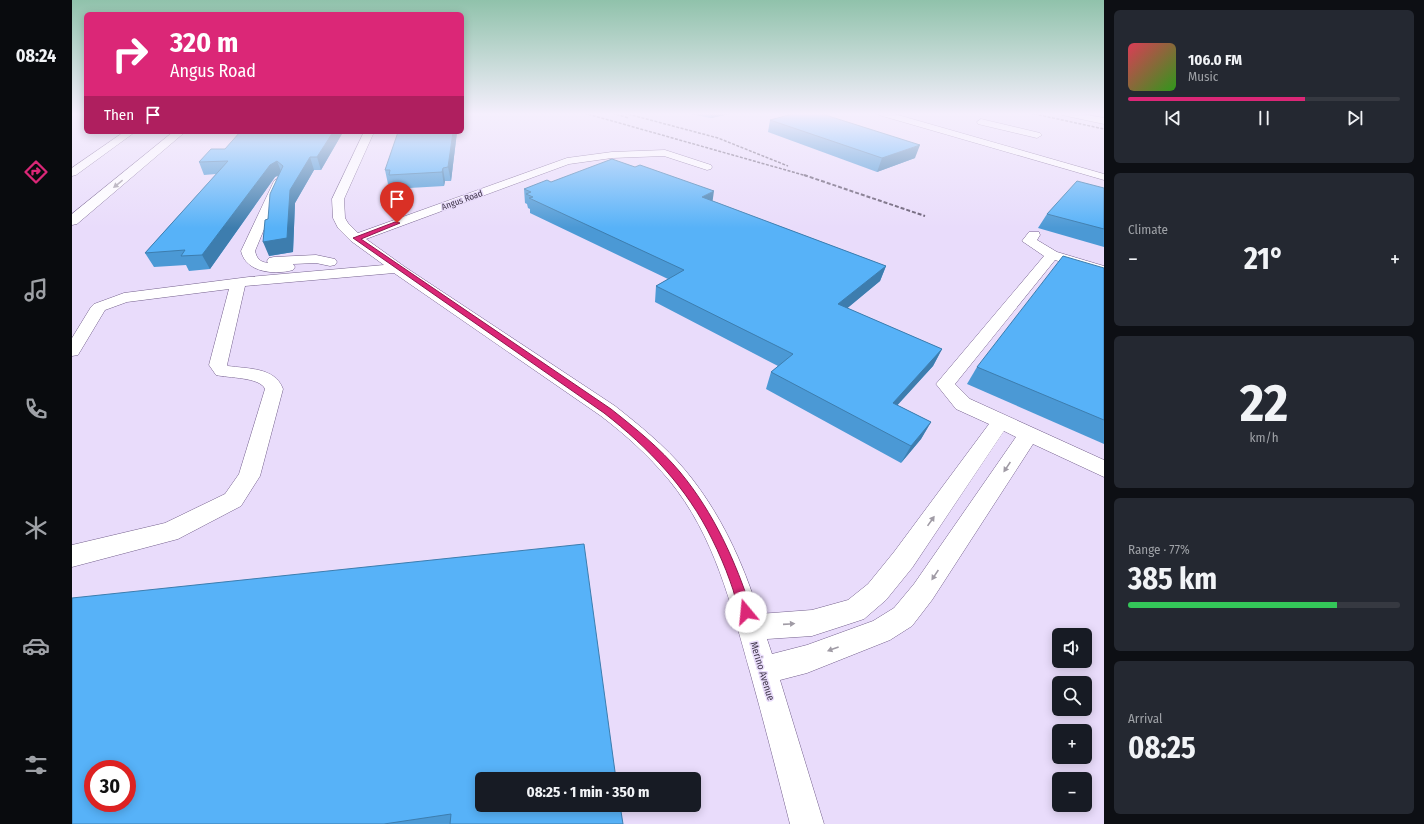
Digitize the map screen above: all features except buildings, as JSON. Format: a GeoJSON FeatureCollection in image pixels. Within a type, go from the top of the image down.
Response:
{"type":"FeatureCollection","features":[{"type":"Feature","properties":{"kind":"main road"},"geometry":{"type":"LineString","coordinates":[[72,207],[140,151]]}},
{"type":"Feature","properties":{"kind":"main road"},"geometry":{"type":"LineString","coordinates":[[72,221],[157,151]]}},
{"type":"Feature","properties":{"kind":"street"},"geometry":{"type":"LineString","coordinates":[[72,173],[102,151]]}},
{"type":"Feature","properties":{"kind":"street","name":"Merino Avenue"},"geometry":{"type":"LineString","coordinates":[[360,151],[338,199],[339,218],[342,225],[356,238],[380,256],[608,411],[637,434],[656,453],[677,475],[699,506],[717,537],[736,582],[785,743],[807,824]]}},
{"type":"Feature","properties":{"kind":"street"},"geometry":{"type":"LineString","coordinates":[[1014,151],[1104,177]]}},
{"type":"Feature","properties":{"kind":"street","name":"Angus Road"},"geometry":{"type":"LineString","coordinates":[[356,238],[567,161],[612,155],[665,153],[707,167]]}},
{"type":"Feature","properties":{"kind":"street"},"geometry":{"type":"LineString","coordinates":[[281,178],[248,251],[251,259],[256,264],[271,268],[318,265],[330,262],[351,262],[380,256]]}},
{"type":"Feature","properties":{"kind":"street"},"geometry":{"type":"LineString","coordinates":[[1034,235],[1029,241],[1052,255],[1104,271]]}},
{"type":"Feature","properties":{"kind":"street"},"geometry":{"type":"LineString","coordinates":[[1052,255],[945,384],[963,404],[1104,469]]}},
{"type":"Feature","properties":{"kind":"street"},"geometry":{"type":"LineString","coordinates":[[72,351],[99,307],[124,298],[249,281],[398,268]]}},
{"type":"Feature","properties":{"kind":"street"},"geometry":{"type":"LineString","coordinates":[[72,556],[170,532],[234,500],[249,476],[274,389],[266,378],[232,374],[222,371],[218,365],[240,283]]}},
{"type":"Feature","properties":{"kind":"street"},"geometry":{"type":"LineString","coordinates":[[750,627],[812,623],[855,610],[877,592],[903,560],[1001,421]]}},
{"type":"Feature","properties":{"kind":"street"},"geometry":{"type":"LineString","coordinates":[[763,670],[807,659],[881,631],[903,616],[923,592],[1029,434]]}},
{"type":"Feature","properties":{"kind":"railway"},"geometry":{"type":"LineString","coordinates":[[720,151],[807,176]]}},
{"type":"Feature","properties":{"kind":"railway"},"geometry":{"type":"LineString","coordinates":[[752,151],[788,166]]}},
{"type":"Feature","properties":{"kind":"railway"},"geometry":{"type":"LineString","coordinates":[[807,176],[925,216]]}},
{"type":"Feature","properties":{"kind":"route"},"geometry":{"type":"LineString","coordinates":[[397,223],[356,238],[400,270],[608,411],[637,434],[677,475],[699,506],[717,537],[727,559],[746,612]]}}]}
